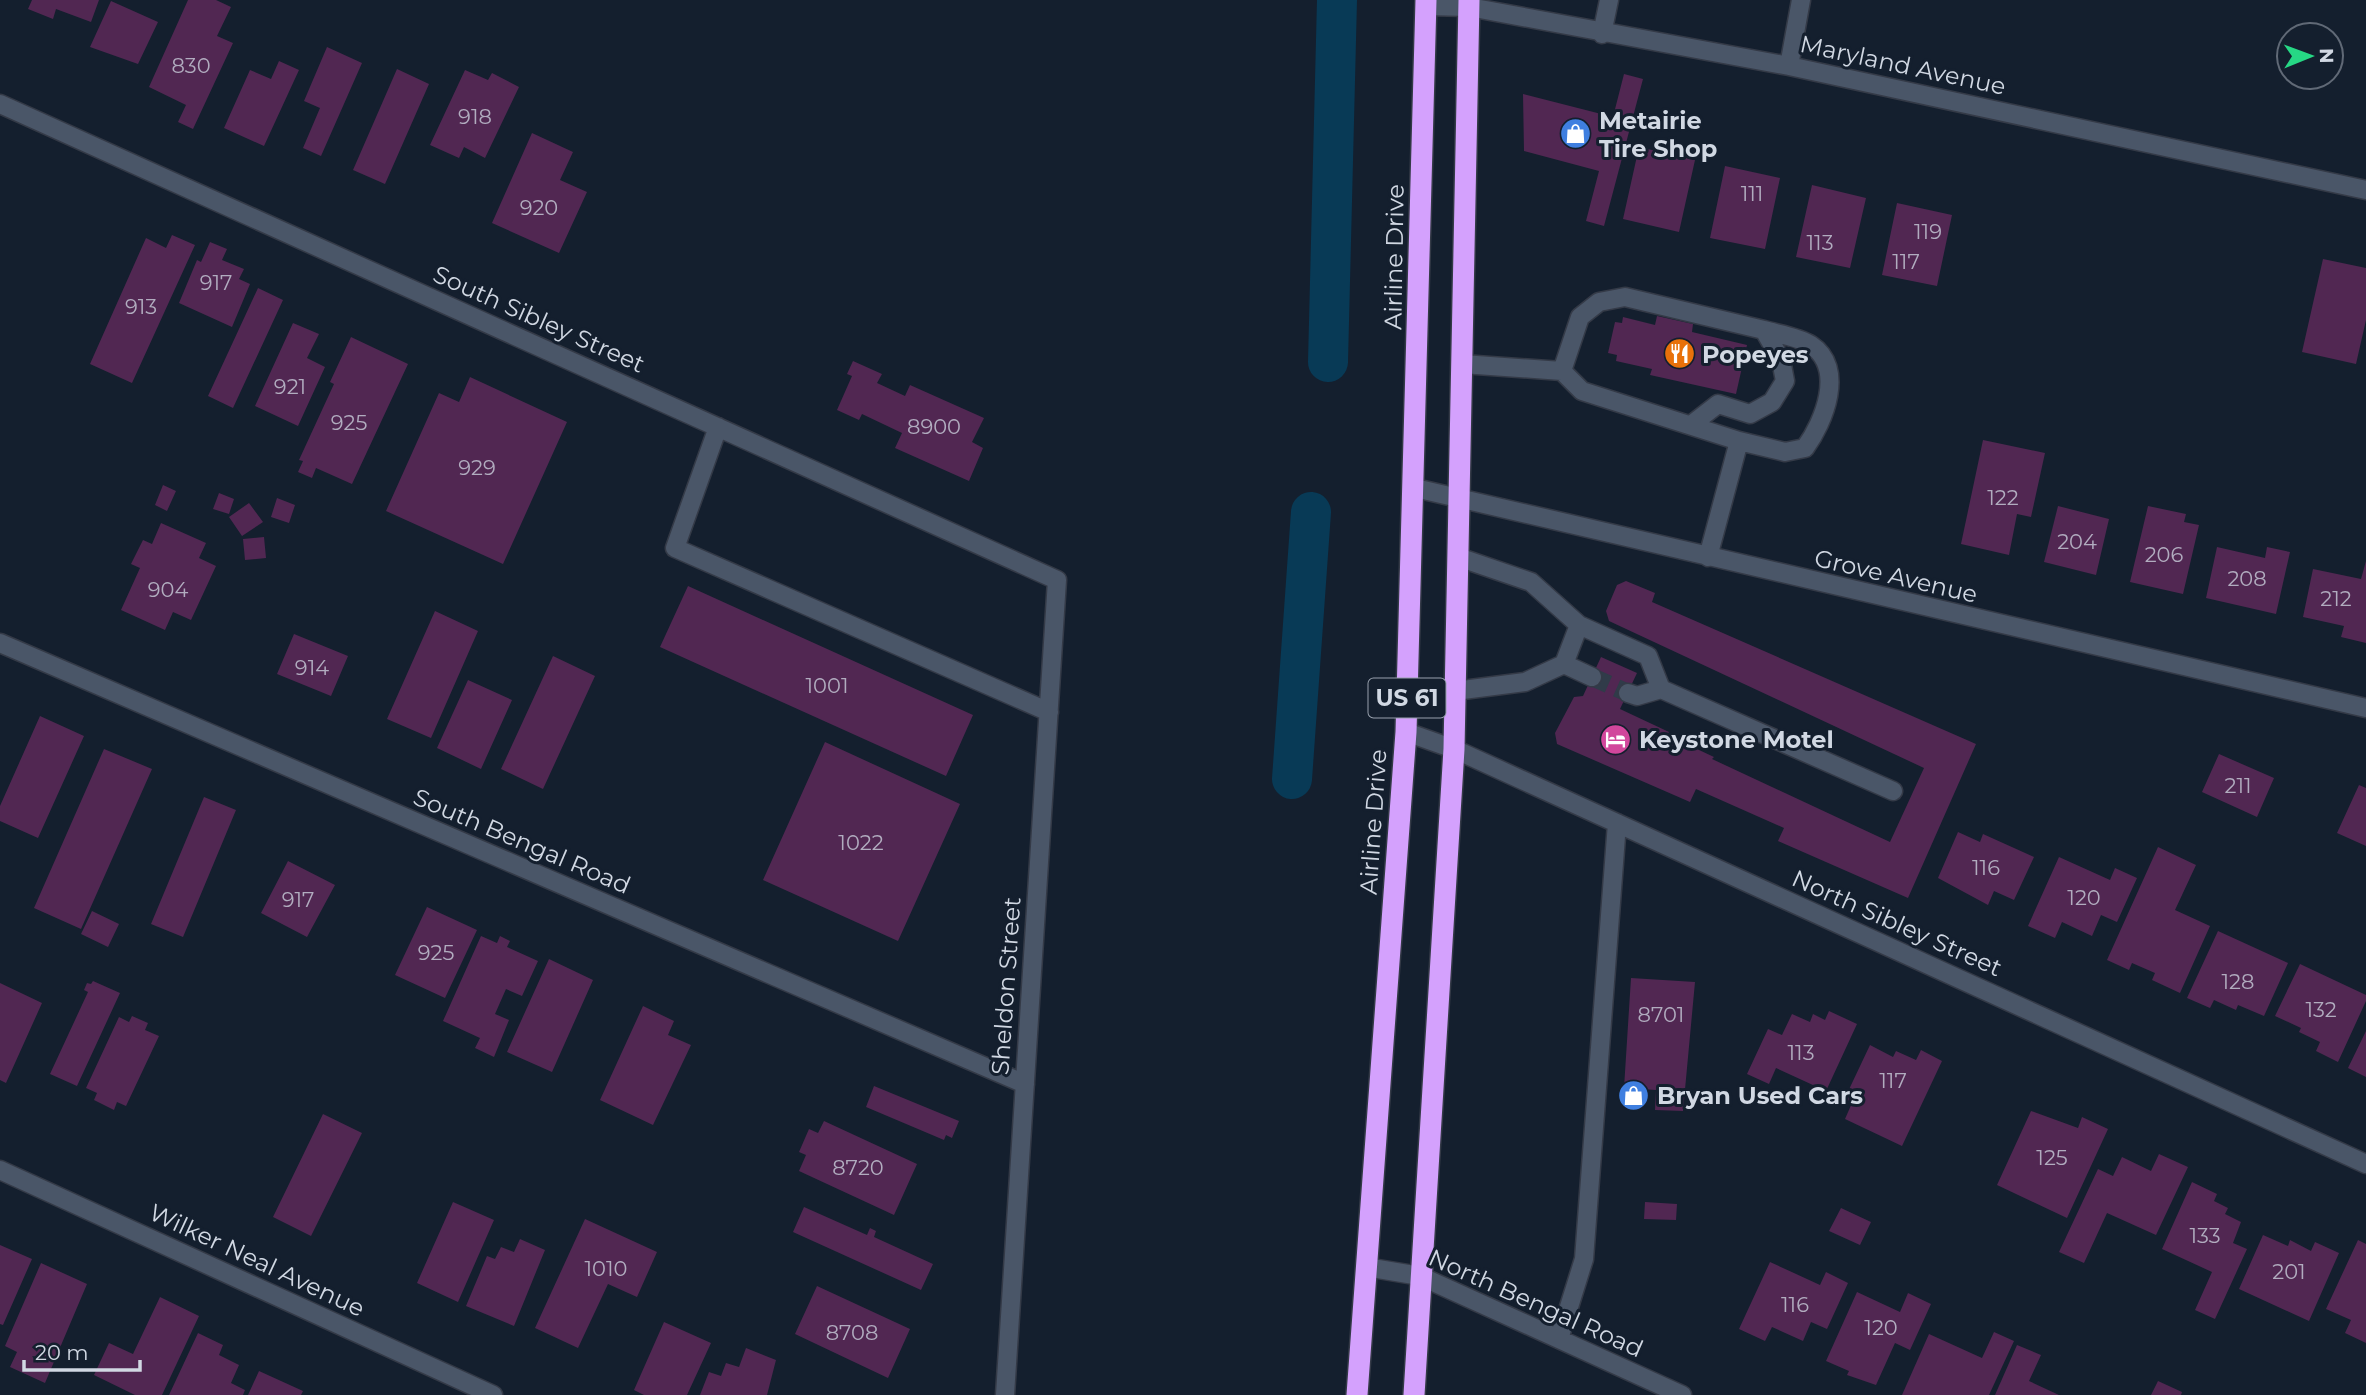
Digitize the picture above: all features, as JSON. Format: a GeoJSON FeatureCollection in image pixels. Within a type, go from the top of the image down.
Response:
{"type":"FeatureCollection","features":[{"type":"Feature","properties":{"kind":"highway","name":"Airline Drive"},"geometry":{"type":"LineString","coordinates":[[1357,1395],[1406,732],[1415,488],[1426,3]]}},
{"type":"Feature","properties":{"kind":"highway","name":"US 61"},"geometry":{"type":"LineString","coordinates":[[1414,1395],[1454,749],[1469,4]]}},
{"type":"Feature","properties":{"kind":"street"},"geometry":{"type":"LineString","coordinates":[[1602,34],[1609,0]]}},
{"type":"Feature","properties":{"kind":"street"},"geometry":{"type":"LineString","coordinates":[[1789,65],[1801,0]]}},
{"type":"Feature","properties":{"kind":"street","name":"Maryland Avenue"},"geometry":{"type":"LineString","coordinates":[[1426,3],[1469,4],[1602,34],[1789,65],[2366,190]]}},
{"type":"Feature","properties":{"kind":"street","name":"South Sibley Street"},"geometry":{"type":"LineString","coordinates":[[0,104],[1057,580]]}},
{"type":"Feature","properties":{"kind":"street"},"geometry":{"type":"LineString","coordinates":[[1462,364],[1562,370],[1582,391],[1739,441],[1785,452],[1805,448],[1818,430],[1830,384],[1827,362],[1811,345],[1764,330],[1625,297],[1599,302],[1580,317],[1562,370]]}},
{"type":"Feature","properties":{"kind":"street"},"geometry":{"type":"LineString","coordinates":[[1691,425],[1718,404],[1750,414],[1772,402],[1785,380],[1781,360],[1764,330]]}},
{"type":"Feature","properties":{"kind":"street"},"geometry":{"type":"LineString","coordinates":[[718,427],[675,548],[1049,712]]}},
{"type":"Feature","properties":{"kind":"street"},"geometry":{"type":"LineString","coordinates":[[1708,557],[1739,441]]}},
{"type":"Feature","properties":{"kind":"street","name":"Grove Avenue"},"geometry":{"type":"LineString","coordinates":[[1415,488],[2366,708]]}},
{"type":"Feature","properties":{"kind":"street"},"geometry":{"type":"LineString","coordinates":[[1458,557],[1531,582],[1579,625],[1647,656],[1661,689]]}},
{"type":"Feature","properties":{"kind":"street","name":"Sheldon Street"},"geometry":{"type":"LineString","coordinates":[[1005,1395],[1057,580]]}},
{"type":"Feature","properties":{"kind":"street"},"geometry":{"type":"LineString","coordinates":[[1455,691],[1525,682],[1564,664],[1579,625]]}},
{"type":"Feature","properties":{"kind":"street","name":"South Bengal Road"},"geometry":{"type":"LineString","coordinates":[[0,643],[1024,1084]]}},
{"type":"Feature","properties":{"kind":"street"},"geometry":{"type":"LineString","coordinates":[[1564,664],[1592,677]]}},
{"type":"Feature","properties":{"kind":"street"},"geometry":{"type":"LineString","coordinates":[[1628,693],[1637,696],[1661,689],[1893,791]]}},
{"type":"Feature","properties":{"kind":"street","name":"North Sibley Street"},"geometry":{"type":"LineString","coordinates":[[1406,732],[1454,749],[2366,1164]]}},
{"type":"Feature","properties":{"kind":"street"},"geometry":{"type":"LineString","coordinates":[[1559,1339],[1584,1259],[1617,823]]}},
{"type":"Feature","properties":{"kind":"street","name":"Wilker Neal Avenue"},"geometry":{"type":"LineString","coordinates":[[0,1170],[493,1395]]}},
{"type":"Feature","properties":{"kind":"street","name":"North Bengal Road"},"geometry":{"type":"LineString","coordinates":[[1367,1267],[1420,1276],[1682,1395]]}},
{"type":"Feature","properties":{"kind":"building"},"geometry":{"type":"Polygon","coordinates":[[[32,0],[99,0],[91,22],[56,9],[53,19],[28,9],[32,0]]]}},
{"type":"Feature","properties":{"kind":"building"},"geometry":{"type":"Polygon","coordinates":[[[188,0],[216,0],[231,7],[217,36],[233,43],[193,129],[178,122],[186,105],[149,87],[188,0]]]}},
{"type":"Feature","properties":{"kind":"building"},"geometry":{"type":"Polygon","coordinates":[[[111,1],[158,22],[138,64],[90,47],[111,1]]]}},
{"type":"Feature","properties":{"kind":"building"},"geometry":{"type":"Polygon","coordinates":[[[327,47],[362,63],[321,156],[303,148],[320,108],[304,101],[327,47]]]}},
{"type":"Feature","properties":{"kind":"building"},"geometry":{"type":"Polygon","coordinates":[[[279,61],[299,70],[264,146],[224,128],[250,70],[271,79],[279,61]]]}},
{"type":"Feature","properties":{"kind":"building"},"geometry":{"type":"Polygon","coordinates":[[[397,69],[429,84],[385,184],[353,170],[397,69]]]}},
{"type":"Feature","properties":{"kind":"building"},"geometry":{"type":"Polygon","coordinates":[[[465,70],[488,80],[492,73],[519,87],[485,158],[464,147],[459,158],[430,145],[465,70]]]}},
{"type":"Feature","properties":{"kind":"building","name":"Metairie Tire Shop"},"geometry":{"type":"Polygon","coordinates":[[[1624,74],[1643,79],[1604,226],[1586,221],[1599,171],[1524,151],[1523,94],[1613,117],[1624,74]]]}},
{"type":"Feature","properties":{"kind":"building"},"geometry":{"type":"Polygon","coordinates":[[[532,133],[573,152],[560,180],[587,192],[559,253],[492,223],[532,133]]]}},
{"type":"Feature","properties":{"kind":"building"},"geometry":{"type":"Polygon","coordinates":[[[1639,147],[1695,160],[1679,232],[1623,219],[1639,147]]]}},
{"type":"Feature","properties":{"kind":"building"},"geometry":{"type":"Polygon","coordinates":[[[1725,166],[1780,178],[1765,249],[1710,238],[1725,166]]]}},
{"type":"Feature","properties":{"kind":"building"},"geometry":{"type":"Polygon","coordinates":[[[1812,185],[1866,198],[1850,268],[1796,257],[1812,185]]]}},
{"type":"Feature","properties":{"kind":"building"},"geometry":{"type":"Polygon","coordinates":[[[1897,203],[1952,215],[1937,286],[1882,275],[1897,203]]]}},
{"type":"Feature","properties":{"kind":"building"},"geometry":{"type":"Polygon","coordinates":[[[172,235],[195,245],[132,383],[90,364],[146,238],[166,248],[172,235]]]}},
{"type":"Feature","properties":{"kind":"building"},"geometry":{"type":"Polygon","coordinates":[[[210,242],[227,249],[222,260],[244,269],[239,279],[250,284],[232,327],[179,303],[197,260],[201,262],[210,242]]]}},
{"type":"Feature","properties":{"kind":"building"},"geometry":{"type":"Polygon","coordinates":[[[2323,259],[2366,268],[2366,320],[2356,364],[2302,352],[2323,259]]]}},
{"type":"Feature","properties":{"kind":"building"},"geometry":{"type":"Polygon","coordinates":[[[258,288],[283,300],[233,408],[208,396],[258,288]]]}},
{"type":"Feature","properties":{"kind":"building","name":"Popeyes"},"geometry":{"type":"Polygon","coordinates":[[[1657,316],[1693,324],[1692,332],[1747,345],[1736,394],[1650,375],[1652,369],[1616,361],[1617,355],[1608,353],[1615,322],[1622,323],[1623,317],[1655,325],[1657,316]]]}},
{"type":"Feature","properties":{"kind":"building"},"geometry":{"type":"Polygon","coordinates":[[[293,323],[319,334],[307,358],[325,367],[298,426],[255,406],[293,323]]]}},
{"type":"Feature","properties":{"kind":"building"},"geometry":{"type":"Polygon","coordinates":[[[351,337],[408,364],[352,484],[316,468],[312,478],[298,472],[303,461],[299,460],[334,384],[330,382],[351,337]]]}},
{"type":"Feature","properties":{"kind":"building"},"geometry":{"type":"Polygon","coordinates":[[[853,361],[882,374],[877,383],[905,396],[910,385],[984,418],[972,442],[983,448],[969,481],[895,448],[902,433],[862,414],[859,420],[837,410],[852,376],[847,374],[853,361]]]}},
{"type":"Feature","properties":{"kind":"building"},"geometry":{"type":"Polygon","coordinates":[[[470,377],[567,422],[503,564],[386,511],[439,393],[459,402],[470,377]]]}},
{"type":"Feature","properties":{"kind":"building"},"geometry":{"type":"Polygon","coordinates":[[[1983,440],[2045,453],[2031,517],[2017,514],[2009,555],[1961,544],[1983,440]]]}},
{"type":"Feature","properties":{"kind":"building"},"geometry":{"type":"Polygon","coordinates":[[[163,485],[176,491],[167,511],[155,505],[163,485]]]}},
{"type":"Feature","properties":{"kind":"building"},"geometry":{"type":"Polygon","coordinates":[[[219,493],[234,499],[229,514],[213,509],[219,493]]]}},
{"type":"Feature","properties":{"kind":"building"},"geometry":{"type":"Polygon","coordinates":[[[277,498],[295,505],[289,523],[271,517],[277,498]]]}},
{"type":"Feature","properties":{"kind":"building"},"geometry":{"type":"Polygon","coordinates":[[[249,503],[263,522],[242,536],[229,517],[249,503]]]}},
{"type":"Feature","properties":{"kind":"building"},"geometry":{"type":"Polygon","coordinates":[[[2058,506],[2109,519],[2096,575],[2044,562],[2058,506]]]}},
{"type":"Feature","properties":{"kind":"building"},"geometry":{"type":"Polygon","coordinates":[[[2148,506],[2186,514],[2184,522],[2199,525],[2183,594],[2130,582],[2148,506]]]}},
{"type":"Feature","properties":{"kind":"building"},"geometry":{"type":"Polygon","coordinates":[[[161,523],[206,543],[199,558],[216,566],[191,620],[173,612],[165,630],[121,610],[140,568],[131,564],[143,540],[152,544],[161,523]]]}},
{"type":"Feature","properties":{"kind":"building"},"geometry":{"type":"Polygon","coordinates":[[[264,537],[266,558],[245,560],[243,539],[264,537]]]}},
{"type":"Feature","properties":{"kind":"building"},"geometry":{"type":"Polygon","coordinates":[[[2217,547],[2265,558],[2267,547],[2290,552],[2276,614],[2206,598],[2217,547]]]}},
{"type":"Feature","properties":{"kind":"building"},"geometry":{"type":"Polygon","coordinates":[[[2366,561],[2366,643],[2341,637],[2344,626],[2303,617],[2313,569],[2361,579],[2366,561]]]}},
{"type":"Feature","properties":{"kind":"building","name":"Keystone Motel"},"geometry":{"type":"Polygon","coordinates":[[[1626,581],[1655,593],[1652,602],[1976,744],[1908,898],[1778,841],[1784,828],[1696,789],[1690,802],[1557,744],[1555,733],[1574,697],[1583,696],[1601,657],[1637,673],[1620,709],[1669,732],[1667,735],[1714,757],[1712,759],[1890,842],[1924,768],[1609,621],[1606,611],[1617,585],[1626,581]]]}},
{"type":"Feature","properties":{"kind":"building"},"geometry":{"type":"Polygon","coordinates":[[[688,586],[973,715],[946,776],[660,647],[688,586]]]}},
{"type":"Feature","properties":{"kind":"building"},"geometry":{"type":"Polygon","coordinates":[[[435,611],[478,631],[431,738],[387,719],[435,611]]]}},
{"type":"Feature","properties":{"kind":"building"},"geometry":{"type":"Polygon","coordinates":[[[294,634],[348,656],[331,696],[277,674],[294,634]]]}},
{"type":"Feature","properties":{"kind":"building"},"geometry":{"type":"Polygon","coordinates":[[[553,656],[595,676],[543,789],[501,769],[553,656]]]}},
{"type":"Feature","properties":{"kind":"building"},"geometry":{"type":"Polygon","coordinates":[[[468,680],[512,700],[481,769],[437,748],[468,680]]]}},
{"type":"Feature","properties":{"kind":"building"},"geometry":{"type":"Polygon","coordinates":[[[40,716],[84,736],[38,838],[0,821],[0,806],[40,716]]]}},
{"type":"Feature","properties":{"kind":"building"},"geometry":{"type":"Polygon","coordinates":[[[825,742],[960,804],[898,941],[763,880],[825,742]]]}},
{"type":"Feature","properties":{"kind":"building"},"geometry":{"type":"Polygon","coordinates":[[[104,749],[152,769],[81,929],[34,908],[104,749]]]}},
{"type":"Feature","properties":{"kind":"building"},"geometry":{"type":"Polygon","coordinates":[[[2219,754],[2274,778],[2257,817],[2202,792],[2219,754]]]}},
{"type":"Feature","properties":{"kind":"building"},"geometry":{"type":"Polygon","coordinates":[[[2359,785],[2366,788],[2366,846],[2337,833],[2359,785]]]}},
{"type":"Feature","properties":{"kind":"building"},"geometry":{"type":"Polygon","coordinates":[[[204,797],[236,810],[183,937],[151,924],[204,797]]]}},
{"type":"Feature","properties":{"kind":"building"},"geometry":{"type":"Polygon","coordinates":[[[1958,832],[1980,842],[1983,834],[2034,857],[2014,900],[1994,891],[1988,905],[1938,878],[1958,832]]]}},
{"type":"Feature","properties":{"kind":"building"},"geometry":{"type":"Polygon","coordinates":[[[2158,847],[2196,865],[2175,910],[2210,926],[2180,993],[2152,980],[2155,973],[2132,963],[2129,970],[2107,960],[2158,847]]]}},
{"type":"Feature","properties":{"kind":"building"},"geometry":{"type":"Polygon","coordinates":[[[2059,857],[2110,880],[2115,868],[2137,878],[2117,922],[2101,915],[2092,936],[2062,922],[2055,938],[2028,926],[2059,857]]]}},
{"type":"Feature","properties":{"kind":"building"},"geometry":{"type":"Polygon","coordinates":[[[288,861],[335,885],[307,937],[261,913],[288,861]]]}},
{"type":"Feature","properties":{"kind":"building"},"geometry":{"type":"Polygon","coordinates":[[[427,907],[477,930],[445,998],[395,975],[427,907]]]}},
{"type":"Feature","properties":{"kind":"building"},"geometry":{"type":"Polygon","coordinates":[[[92,911],[119,924],[108,947],[81,934],[92,911]]]}},
{"type":"Feature","properties":{"kind":"building"},"geometry":{"type":"Polygon","coordinates":[[[2218,931],[2288,963],[2264,1016],[2238,1005],[2236,1010],[2214,1000],[2210,1008],[2187,998],[2218,931]]]}},
{"type":"Feature","properties":{"kind":"building"},"geometry":{"type":"Polygon","coordinates":[[[481,936],[497,943],[500,936],[510,941],[507,947],[538,961],[522,996],[506,989],[495,1014],[509,1020],[494,1057],[475,1048],[480,1038],[443,1021],[481,936]]]}},
{"type":"Feature","properties":{"kind":"building"},"geometry":{"type":"Polygon","coordinates":[[[549,959],[593,980],[552,1072],[507,1052],[549,959]]]}},
{"type":"Feature","properties":{"kind":"building"},"geometry":{"type":"Polygon","coordinates":[[[2300,964],[2366,995],[2366,1001],[2338,1062],[2316,1051],[2320,1042],[2299,1032],[2301,1028],[2275,1016],[2300,964]]]}},
{"type":"Feature","properties":{"kind":"building"},"geometry":{"type":"Polygon","coordinates":[[[1631,978],[1695,982],[1683,1111],[1655,1110],[1656,1090],[1624,1088],[1631,978]]]}},
{"type":"Feature","properties":{"kind":"building"},"geometry":{"type":"Polygon","coordinates":[[[93,981],[120,993],[77,1086],[50,1074],[88,992],[84,990],[87,983],[91,984],[93,981]]]}},
{"type":"Feature","properties":{"kind":"building"},"geometry":{"type":"Polygon","coordinates":[[[0,983],[42,1003],[6,1083],[0,1080],[0,983]]]}},
{"type":"Feature","properties":{"kind":"building"},"geometry":{"type":"Polygon","coordinates":[[[643,1006],[674,1021],[668,1035],[691,1045],[653,1125],[600,1100],[643,1006]]]}},
{"type":"Feature","properties":{"kind":"building"},"geometry":{"type":"Polygon","coordinates":[[[1829,1011],[1857,1024],[1826,1091],[1776,1068],[1769,1084],[1747,1074],[1768,1029],[1782,1035],[1792,1014],[1810,1022],[1813,1014],[1825,1020],[1829,1011]]]}},
{"type":"Feature","properties":{"kind":"building"},"geometry":{"type":"Polygon","coordinates":[[[132,1016],[148,1023],[145,1030],[159,1036],[126,1106],[117,1102],[114,1110],[94,1100],[97,1093],[86,1088],[119,1017],[129,1022],[132,1016]]]}},
{"type":"Feature","properties":{"kind":"building"},"geometry":{"type":"Polygon","coordinates":[[[2366,1031],[2366,1077],[2348,1068],[2366,1031]]]}},
{"type":"Feature","properties":{"kind":"building"},"geometry":{"type":"Polygon","coordinates":[[[1870,1045],[1893,1057],[1896,1051],[1916,1060],[1921,1050],[1942,1061],[1902,1146],[1845,1119],[1852,1103],[1844,1100],[1870,1045]]]}},
{"type":"Feature","properties":{"kind":"building"},"geometry":{"type":"Polygon","coordinates":[[[874,1086],[959,1121],[952,1138],[946,1135],[944,1140],[866,1107],[874,1086]]]}},
{"type":"Feature","properties":{"kind":"building"},"geometry":{"type":"Polygon","coordinates":[[[2031,1111],[2078,1128],[2082,1117],[2108,1129],[2067,1218],[1997,1185],[2031,1111]]]}},
{"type":"Feature","properties":{"kind":"building"},"geometry":{"type":"Polygon","coordinates":[[[323,1114],[362,1133],[311,1236],[273,1217],[323,1114]]]}},
{"type":"Feature","properties":{"kind":"building"},"geometry":{"type":"Polygon","coordinates":[[[824,1121],[917,1164],[894,1215],[799,1171],[806,1155],[799,1152],[809,1129],[818,1133],[824,1121]]]}},
{"type":"Feature","properties":{"kind":"building"},"geometry":{"type":"Polygon","coordinates":[[[2159,1154],[2188,1167],[2156,1235],[2107,1213],[2084,1263],[2059,1252],[2098,1169],[2113,1176],[2122,1157],[2151,1171],[2159,1154]]]}},
{"type":"Feature","properties":{"kind":"building"},"geometry":{"type":"Polygon","coordinates":[[[2192,1182],[2217,1194],[2214,1201],[2228,1208],[2225,1214],[2241,1222],[2233,1243],[2247,1249],[2215,1319],[2195,1310],[2212,1272],[2162,1249],[2192,1182]]]}},
{"type":"Feature","properties":{"kind":"building"},"geometry":{"type":"Polygon","coordinates":[[[453,1202],[494,1220],[458,1302],[417,1283],[453,1202]]]}},
{"type":"Feature","properties":{"kind":"building"},"geometry":{"type":"Polygon","coordinates":[[[1645,1202],[1677,1204],[1676,1220],[1644,1219],[1645,1202]]]}},
{"type":"Feature","properties":{"kind":"building"},"geometry":{"type":"Polygon","coordinates":[[[804,1207],[867,1235],[870,1228],[876,1231],[874,1237],[933,1264],[921,1290],[793,1232],[804,1207]]]}},
{"type":"Feature","properties":{"kind":"building"},"geometry":{"type":"Polygon","coordinates":[[[1841,1208],[1871,1222],[1860,1245],[1829,1231],[1841,1208]]]}},
{"type":"Feature","properties":{"kind":"building"},"geometry":{"type":"Polygon","coordinates":[[[585,1219],[657,1252],[637,1297],[608,1284],[578,1348],[535,1328],[585,1219]]]}},
{"type":"Feature","properties":{"kind":"building"},"geometry":{"type":"Polygon","coordinates":[[[2263,1235],[2288,1246],[2290,1240],[2311,1251],[2315,1242],[2339,1253],[2309,1321],[2239,1289],[2263,1235]]]}},
{"type":"Feature","properties":{"kind":"building"},"geometry":{"type":"Polygon","coordinates":[[[520,1239],[545,1250],[514,1326],[466,1306],[487,1256],[495,1259],[501,1247],[514,1252],[520,1239]]]}},
{"type":"Feature","properties":{"kind":"building"},"geometry":{"type":"Polygon","coordinates":[[[2358,1240],[2366,1244],[2366,1343],[2345,1333],[2351,1320],[2326,1309],[2358,1240]]]}},
{"type":"Feature","properties":{"kind":"building"},"geometry":{"type":"Polygon","coordinates":[[[0,1245],[32,1259],[3,1325],[0,1324],[0,1245]]]}},
{"type":"Feature","properties":{"kind":"building"},"geometry":{"type":"Polygon","coordinates":[[[1770,1262],[1820,1285],[1826,1272],[1848,1283],[1827,1329],[1811,1322],[1803,1341],[1772,1327],[1765,1341],[1739,1329],[1770,1262]]]}},
{"type":"Feature","properties":{"kind":"building"},"geometry":{"type":"Polygon","coordinates":[[[41,1263],[87,1284],[45,1383],[10,1367],[17,1352],[5,1346],[41,1263]]]}},
{"type":"Feature","properties":{"kind":"building"},"geometry":{"type":"Polygon","coordinates":[[[817,1286],[910,1329],[888,1378],[795,1334],[817,1286]]]}},
{"type":"Feature","properties":{"kind":"building"},"geometry":{"type":"Polygon","coordinates":[[[1857,1292],[1900,1312],[1908,1293],[1931,1304],[1910,1350],[1895,1343],[1876,1385],[1847,1375],[1849,1371],[1826,1361],[1857,1292]]]}},
{"type":"Feature","properties":{"kind":"building"},"geometry":{"type":"Polygon","coordinates":[[[160,1297],[199,1316],[162,1395],[135,1395],[94,1375],[109,1343],[133,1354],[160,1297]]]}},
{"type":"Feature","properties":{"kind":"building"},"geometry":{"type":"Polygon","coordinates":[[[664,1322],[711,1343],[687,1395],[644,1395],[634,1390],[664,1322]]]}},
{"type":"Feature","properties":{"kind":"building"},"geometry":{"type":"Polygon","coordinates":[[[1994,1332],[2014,1341],[1989,1395],[1902,1395],[1929,1334],[1982,1358],[1994,1332]]]}},
{"type":"Feature","properties":{"kind":"building"},"geometry":{"type":"Polygon","coordinates":[[[198,1333],[223,1345],[219,1355],[239,1365],[231,1383],[245,1390],[243,1395],[169,1395],[198,1333]]]}},
{"type":"Feature","properties":{"kind":"building"},"geometry":{"type":"Polygon","coordinates":[[[2017,1345],[2041,1355],[2029,1381],[2059,1395],[1995,1395],[2017,1345]]]}},
{"type":"Feature","properties":{"kind":"building"},"geometry":{"type":"Polygon","coordinates":[[[746,1348],[776,1360],[767,1395],[700,1395],[709,1372],[721,1376],[726,1363],[739,1367],[746,1348]]]}},
{"type":"Feature","properties":{"kind":"building"},"geometry":{"type":"Polygon","coordinates":[[[259,1371],[303,1391],[301,1395],[248,1395],[259,1371]]]}},
{"type":"Feature","properties":{"kind":"building"},"geometry":{"type":"Polygon","coordinates":[[[2158,1381],[2182,1392],[2181,1395],[2151,1395],[2158,1381]]]}},
{"type":"Feature","properties":{"kind":"waterway"},"geometry":{"type":"LineString","coordinates":[[1328,362],[1337,0]]}},
{"type":"Feature","properties":{"kind":"waterway"},"geometry":{"type":"LineString","coordinates":[[1292,779],[1311,512]]}},
{"type":"Feature","properties":{"kind":"tunnel"},"geometry":{"type":"LineString","coordinates":[[1592,677],[1628,693]]}},
{"type":"Feature","properties":{"kind":"place","name":"Metairie Tire Shop"},"geometry":{"type":"Point","coordinates":[1576,134]}},
{"type":"Feature","properties":{"kind":"place","name":"Popeyes"},"geometry":{"type":"Point","coordinates":[1679,354]}},
{"type":"Feature","properties":{"kind":"place","name":"Keystone Motel"},"geometry":{"type":"Point","coordinates":[1616,739]}},
{"type":"Feature","properties":{"kind":"place","name":"Bryan Used Cars"},"geometry":{"type":"Point","coordinates":[1634,1095]}}]}
